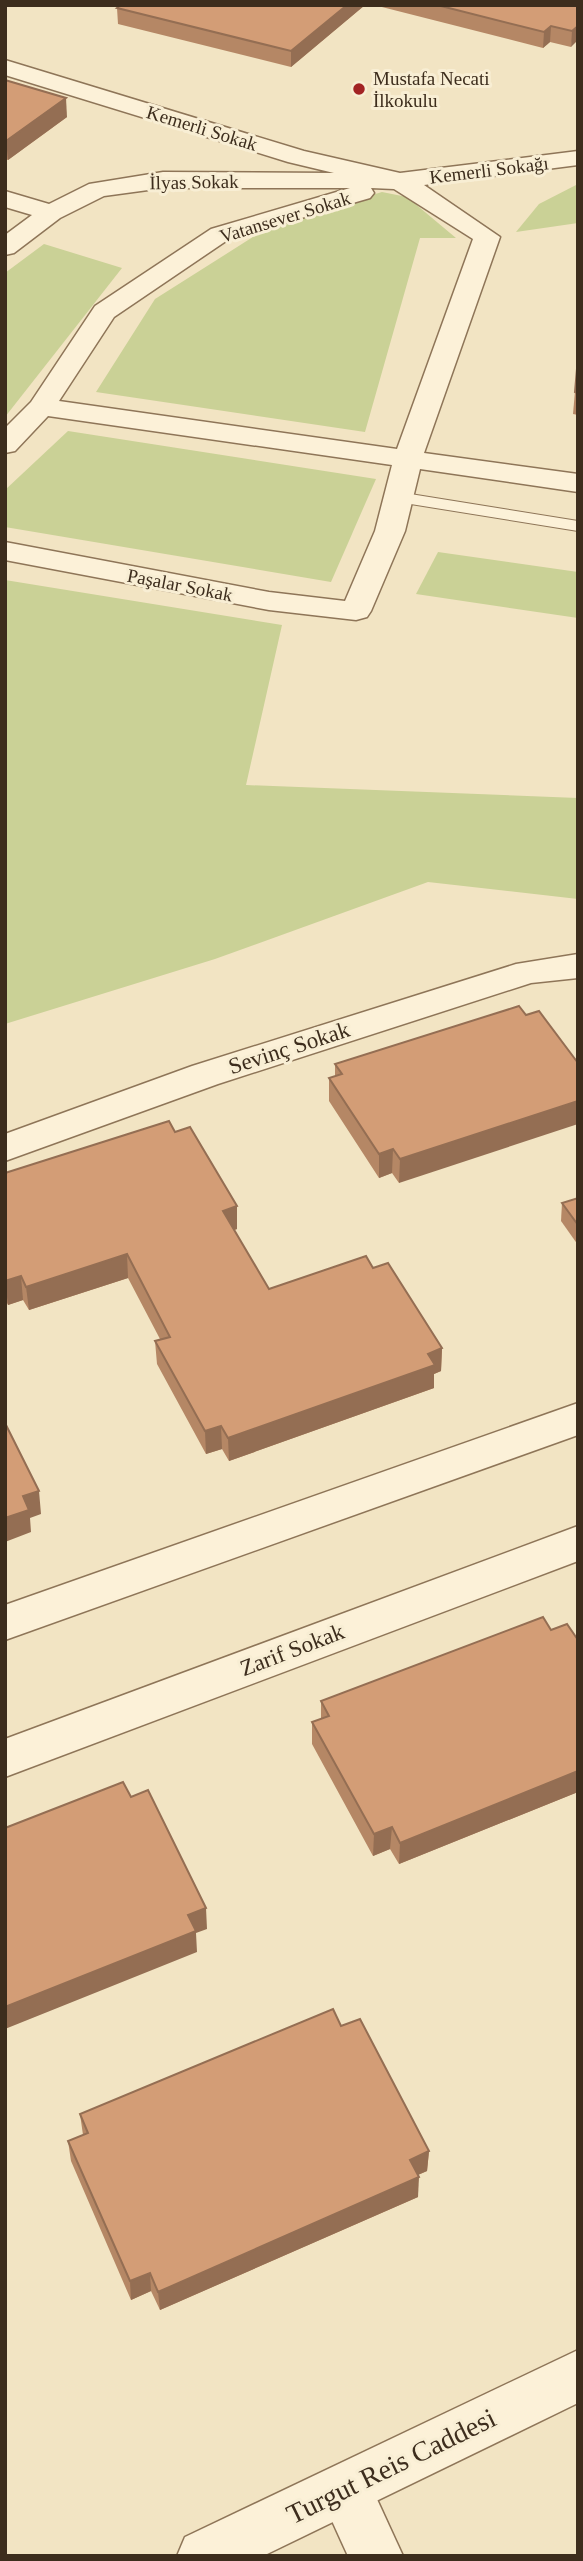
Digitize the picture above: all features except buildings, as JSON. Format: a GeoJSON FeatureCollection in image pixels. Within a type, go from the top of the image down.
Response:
{"type":"FeatureCollection","features":[{"type":"Feature","properties":{"kind":"street","name":"Kemerli Sokak"},"geometry":{"type":"LineString","coordinates":[[5,67],[298,157],[400,181]]}},
{"type":"Feature","properties":{"kind":"street","name":"Kemerli Sokağı"},"geometry":{"type":"LineString","coordinates":[[400,181],[578,159]]}},
{"type":"Feature","properties":{"kind":"street","name":"İlyas Sokak"},"geometry":{"type":"LineString","coordinates":[[5,247],[51,214],[98,189],[163,180],[400,181]]}},
{"type":"Feature","properties":{"kind":"street","name":"Vatansever Sokak"},"geometry":{"type":"LineString","coordinates":[[5,446],[41,407],[104,312],[220,234],[400,181]]}},
{"type":"Feature","properties":{"kind":"street"},"geometry":{"type":"LineString","coordinates":[[398,498],[408,458],[488,237],[400,181]]}},
{"type":"Feature","properties":{"kind":"street"},"geometry":{"type":"LineString","coordinates":[[5,199],[51,214]]}},
{"type":"Feature","properties":{"kind":"street"},"geometry":{"type":"LineString","coordinates":[[41,407],[578,483]]}},
{"type":"Feature","properties":{"kind":"street","name":"Paşalar Sokak"},"geometry":{"type":"LineString","coordinates":[[5,551],[269,601],[356,611],[390,531],[398,498]]}},
{"type":"Feature","properties":{"kind":"street","name":"Sevinç Sokak"},"geometry":{"type":"LineString","coordinates":[[5,1147],[205,1075],[528,972],[578,966]]}},
{"type":"Feature","properties":{"kind":"street"},"geometry":{"type":"LineString","coordinates":[[5,1623],[578,1419]]}},
{"type":"Feature","properties":{"kind":"street","name":"Zarif Sokak"},"geometry":{"type":"LineString","coordinates":[[5,1758],[578,1542]]}},
{"type":"Feature","properties":{"kind":"street","name":"Turgut Reis Caddesi"},"geometry":{"type":"LineString","coordinates":[[204,2556],[578,2375]]}},
{"type":"Feature","properties":{"kind":"street"},"geometry":{"type":"LineString","coordinates":[[345,2490],[376,2556]]}},
{"type":"Feature","properties":{"kind":"lane"},"geometry":{"type":"LineString","coordinates":[[398,498],[578,526]]}},
{"type":"Feature","properties":{"kind":"green space"},"geometry":{"type":"Polygon","coordinates":[[[578,184],[578,223],[516,232],[539,204],[578,184]]]}},
{"type":"Feature","properties":{"kind":"green space"},"geometry":{"type":"Polygon","coordinates":[[[382,192],[407,197],[456,238],[420,238],[365,432],[96,392],[155,299],[272,225],[382,192]]]}},
{"type":"Feature","properties":{"kind":"green space"},"geometry":{"type":"Polygon","coordinates":[[[44,244],[122,268],[5,417],[5,273],[44,244]]]}},
{"type":"Feature","properties":{"kind":"green space"},"geometry":{"type":"Polygon","coordinates":[[[68,431],[376,479],[331,582],[5,527],[5,490],[68,431]]]}},
{"type":"Feature","properties":{"kind":"green space"},"geometry":{"type":"Polygon","coordinates":[[[438,552],[578,572],[578,618],[416,594],[438,552]]]}},
{"type":"Feature","properties":{"kind":"green space"},"geometry":{"type":"Polygon","coordinates":[[[5,580],[282,625],[246,785],[578,798],[578,899],[428,882],[215,959],[5,1024],[5,580]]]}},
{"type":"Feature","properties":{"kind":"place","name":"Mustafa Necati İlkokulu"},"geometry":{"type":"Point","coordinates":[359,89]}}]}
